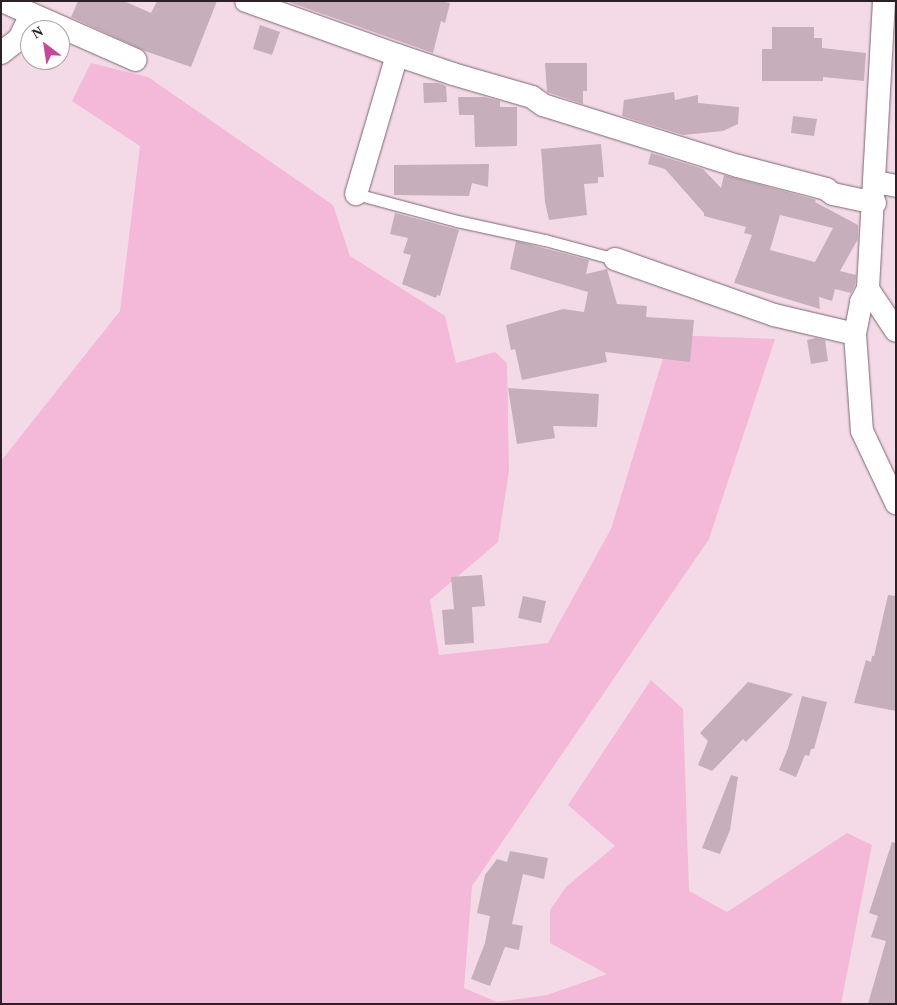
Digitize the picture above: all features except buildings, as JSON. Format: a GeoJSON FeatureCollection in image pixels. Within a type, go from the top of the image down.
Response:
{"type":"FeatureCollection","features":[{"type":"Feature","properties":{"kind":"street"},"geometry":{"type":"LineString","coordinates":[[2,1],[136,60]]}},
{"type":"Feature","properties":{"kind":"street"},"geometry":{"type":"LineString","coordinates":[[246,1],[453,74],[532,97],[544,105],[738,166],[826,189],[833,194],[882,190]]}},
{"type":"Feature","properties":{"kind":"street"},"geometry":{"type":"LineString","coordinates":[[884,1],[882,190],[868,289],[862,302],[855,334],[862,431],[896,503]]}},
{"type":"Feature","properties":{"kind":"street"},"geometry":{"type":"LineString","coordinates":[[1,53],[19,39],[31,14]]}},
{"type":"Feature","properties":{"kind":"street"},"geometry":{"type":"LineString","coordinates":[[356,194],[397,55]]}},
{"type":"Feature","properties":{"kind":"street"},"geometry":{"type":"LineString","coordinates":[[615,259],[774,315],[855,334]]}},
{"type":"Feature","properties":{"kind":"street"},"geometry":{"type":"LineString","coordinates":[[868,289],[896,331]]}},
{"type":"Feature","properties":{"kind":"lane"},"geometry":{"type":"LineString","coordinates":[[356,194],[457,221],[545,240],[615,259]]}},
{"type":"Feature","properties":{"kind":"shaded area"},"geometry":{"type":"Polygon","coordinates":[[[91,63],[148,77],[333,205],[350,256],[445,316],[456,363],[495,352],[507,363],[509,471],[498,542],[430,600],[439,655],[548,643],[611,529],[670,335],[775,339],[709,539],[472,886],[464,988],[497,1002],[547,995],[607,974],[550,943],[550,910],[566,887],[615,846],[568,805],[651,680],[683,709],[689,891],[727,912],[847,833],[872,845],[841,1004],[1,1004],[1,461],[120,311],[140,146],[72,101],[91,63]]]}}]}
